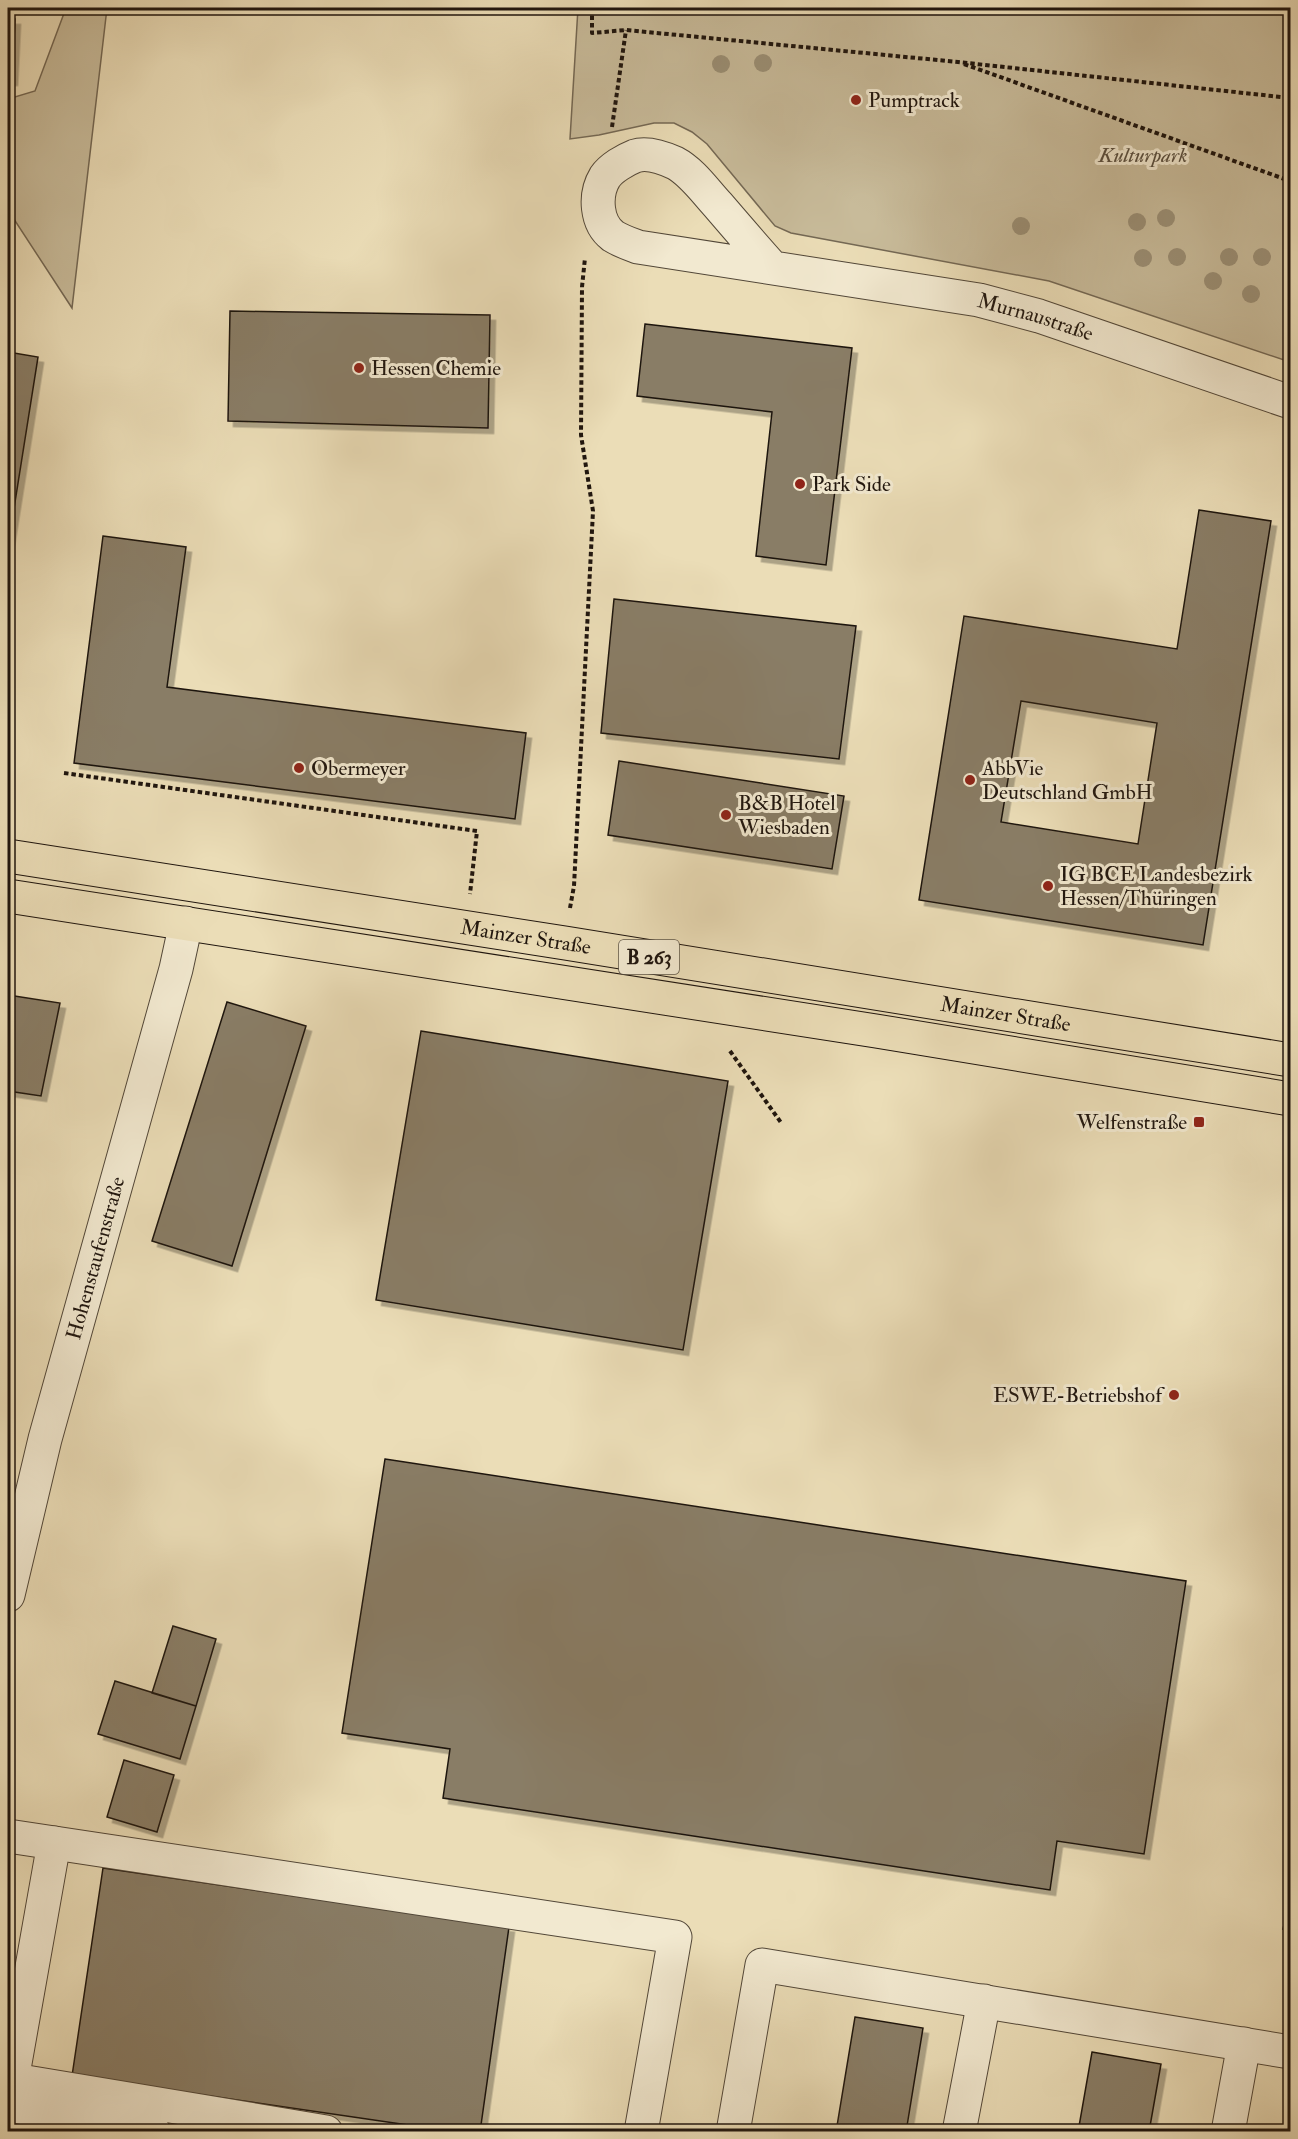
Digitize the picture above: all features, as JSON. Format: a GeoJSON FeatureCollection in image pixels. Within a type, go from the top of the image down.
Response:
{"type":"FeatureCollection","features":[{"type":"Feature","properties":{"kind":"main road","name":"Mainzer Straße"},"geometry":{"type":"LineString","coordinates":[[8,856],[1290,1060]]}},
{"type":"Feature","properties":{"kind":"main road","name":"Mainzer Straße"},"geometry":{"type":"LineString","coordinates":[[8,896],[876,1031],[1283,1097]]}},
{"type":"Feature","properties":{"kind":"street"},"geometry":{"type":"LineString","coordinates":[[621,163],[637,155],[656,156],[677,164],[693,177],[772,267]]}},
{"type":"Feature","properties":{"kind":"street","name":"Murnaustraße"},"geometry":{"type":"LineString","coordinates":[[621,163],[606,176],[598,199],[603,224],[613,236],[638,247],[978,300],[1039,316],[1290,402]]}},
{"type":"Feature","properties":{"kind":"street","name":"Hohenstaufenstraße"},"geometry":{"type":"LineString","coordinates":[[8,1595],[45,1439],[176,969],[186,923]]}},
{"type":"Feature","properties":{"kind":"street"},"geometry":{"type":"LineString","coordinates":[[8,1836],[675,1937],[641,2132]]}},
{"type":"Feature","properties":{"kind":"street"},"geometry":{"type":"LineString","coordinates":[[9,2088],[54,1844]]}},
{"type":"Feature","properties":{"kind":"street"},"geometry":{"type":"LineString","coordinates":[[733,2132],[762,1965],[1290,2052]]}},
{"type":"Feature","properties":{"kind":"street"},"geometry":{"type":"LineString","coordinates":[[959,2132],[984,2001]]}},
{"type":"Feature","properties":{"kind":"street"},"geometry":{"type":"LineString","coordinates":[[1228,2132],[1244,2044]]}},
{"type":"Feature","properties":{"kind":"street"},"geometry":{"type":"LineString","coordinates":[[9,2088],[87,2126],[154,2132]]}},
{"type":"Feature","properties":{"kind":"street"},"geometry":{"type":"LineString","coordinates":[[9,2088],[326,2132]]}},
{"type":"Feature","properties":{"kind":"path"},"geometry":{"type":"LineString","coordinates":[[592,8],[592,33],[626,30],[958,62],[1290,98]]}},
{"type":"Feature","properties":{"kind":"path"},"geometry":{"type":"LineString","coordinates":[[621,163],[612,143],[612,126],[626,30]]}},
{"type":"Feature","properties":{"kind":"path"},"geometry":{"type":"LineString","coordinates":[[958,62],[1290,181]]}},
{"type":"Feature","properties":{"kind":"path"},"geometry":{"type":"LineString","coordinates":[[565,943],[574,886],[593,511],[581,435],[582,287],[585,257]]}},
{"type":"Feature","properties":{"kind":"path"},"geometry":{"type":"LineString","coordinates":[[64,772],[477,831],[471,888]]}},
{"type":"Feature","properties":{"kind":"path"},"geometry":{"type":"LineString","coordinates":[[730,1051],[782,1124]]}},
{"type":"Feature","properties":{"kind":"green space"},"geometry":{"type":"Polygon","coordinates":[[[66,8],[107,8],[72,308],[8,210],[8,99],[35,91],[66,8]]]}},
{"type":"Feature","properties":{"kind":"green space","name":"Kulturpark"},"geometry":{"type":"Polygon","coordinates":[[[578,8],[1290,8],[1290,362],[1049,281],[791,233],[775,226],[707,144],[692,132],[674,123],[654,123],[570,139],[578,8]]]}},
{"type":"Feature","properties":{"kind":"building"},"geometry":{"type":"Polygon","coordinates":[[[8,19],[15,19],[12,80],[8,80],[8,19]]]}},
{"type":"Feature","properties":{"kind":"building","name":"Hessen Chemie"},"geometry":{"type":"Polygon","coordinates":[[[230,311],[490,315],[488,428],[228,421],[230,311]]]}},
{"type":"Feature","properties":{"kind":"building","name":"Park Side"},"geometry":{"type":"Polygon","coordinates":[[[645,324],[852,348],[826,565],[756,556],[772,412],[637,396],[645,324]]]}},
{"type":"Feature","properties":{"kind":"building"},"geometry":{"type":"Polygon","coordinates":[[[8,352],[38,357],[8,541],[8,352]]]}},
{"type":"Feature","properties":{"kind":"building"},"geometry":{"type":"Polygon","coordinates":[[[1199,510],[1271,521],[1203,945],[919,900],[964,616],[1177,649],[1199,510]],[[1021,701],[1001,822],[1138,844],[1157,723],[1021,701]]]}},
{"type":"Feature","properties":{"kind":"building"},"geometry":{"type":"Polygon","coordinates":[[[103,536],[186,547],[167,687],[526,733],[515,819],[74,763],[103,536]]]}},
{"type":"Feature","properties":{"kind":"building"},"geometry":{"type":"Polygon","coordinates":[[[614,599],[856,626],[839,759],[601,733],[614,599]]]}},
{"type":"Feature","properties":{"kind":"building","name":"B&B Hotel Wiesbaden"},"geometry":{"type":"Polygon","coordinates":[[[619,761],[844,796],[832,869],[608,835],[619,761]]]}},
{"type":"Feature","properties":{"kind":"building"},"geometry":{"type":"Polygon","coordinates":[[[8,995],[60,1003],[41,1096],[8,1091],[8,995]]]}},
{"type":"Feature","properties":{"kind":"building"},"geometry":{"type":"Polygon","coordinates":[[[227,1002],[306,1026],[232,1266],[152,1241],[227,1002]]]}},
{"type":"Feature","properties":{"kind":"building"},"geometry":{"type":"Polygon","coordinates":[[[421,1031],[728,1081],[683,1350],[376,1300],[421,1031]]]}},
{"type":"Feature","properties":{"kind":"building"},"geometry":{"type":"Polygon","coordinates":[[[385,1459],[1186,1581],[1144,1854],[1057,1841],[1050,1890],[443,1798],[450,1749],[342,1733],[385,1459]]]}},
{"type":"Feature","properties":{"kind":"building"},"geometry":{"type":"Polygon","coordinates":[[[173,1626],[216,1639],[196,1706],[152,1693],[173,1626]]]}},
{"type":"Feature","properties":{"kind":"building"},"geometry":{"type":"Polygon","coordinates":[[[115,1681],[196,1706],[180,1759],[98,1734],[115,1681]]]}},
{"type":"Feature","properties":{"kind":"building"},"geometry":{"type":"Polygon","coordinates":[[[124,1760],[174,1775],[157,1832],[107,1817],[124,1760]]]}},
{"type":"Feature","properties":{"kind":"building"},"geometry":{"type":"Polygon","coordinates":[[[103,1868],[509,1927],[480,2132],[456,2132],[72,2076],[103,1868]]]}},
{"type":"Feature","properties":{"kind":"building"},"geometry":{"type":"Polygon","coordinates":[[[1290,1898],[1290,1930],[1283,1929],[1290,1898]]]}},
{"type":"Feature","properties":{"kind":"building"},"geometry":{"type":"Polygon","coordinates":[[[855,2017],[923,2028],[906,2132],[836,2132],[855,2017]]]}},
{"type":"Feature","properties":{"kind":"building"},"geometry":{"type":"Polygon","coordinates":[[[1092,2052],[1161,2064],[1149,2132],[1078,2132],[1092,2052]]]}},
{"type":"Feature","properties":{"kind":"place","name":"Pumptrack"},"geometry":{"type":"Point","coordinates":[856,100]}},
{"type":"Feature","properties":{"kind":"place","name":"Hessen Chemie"},"geometry":{"type":"Point","coordinates":[359,368]}},
{"type":"Feature","properties":{"kind":"place","name":"Park Side"},"geometry":{"type":"Point","coordinates":[800,484]}},
{"type":"Feature","properties":{"kind":"place","name":"Obermeyer"},"geometry":{"type":"Point","coordinates":[299,768]}},
{"type":"Feature","properties":{"kind":"place","name":"AbbVie Deutschland GmbH"},"geometry":{"type":"Point","coordinates":[970,780]}},
{"type":"Feature","properties":{"kind":"place","name":"B&B Hotel Wiesbaden"},"geometry":{"type":"Point","coordinates":[726,815]}},
{"type":"Feature","properties":{"kind":"place","name":"IG BCE Landesbezirk Hessen/Thüringen"},"geometry":{"type":"Point","coordinates":[1048,886]}},
{"type":"Feature","properties":{"kind":"place","name":"Welfenstraße"},"geometry":{"type":"Point","coordinates":[1199,1122]}},
{"type":"Feature","properties":{"kind":"place","name":"ESWE-Betriebshof"},"geometry":{"type":"Point","coordinates":[1174,1395]}}]}
